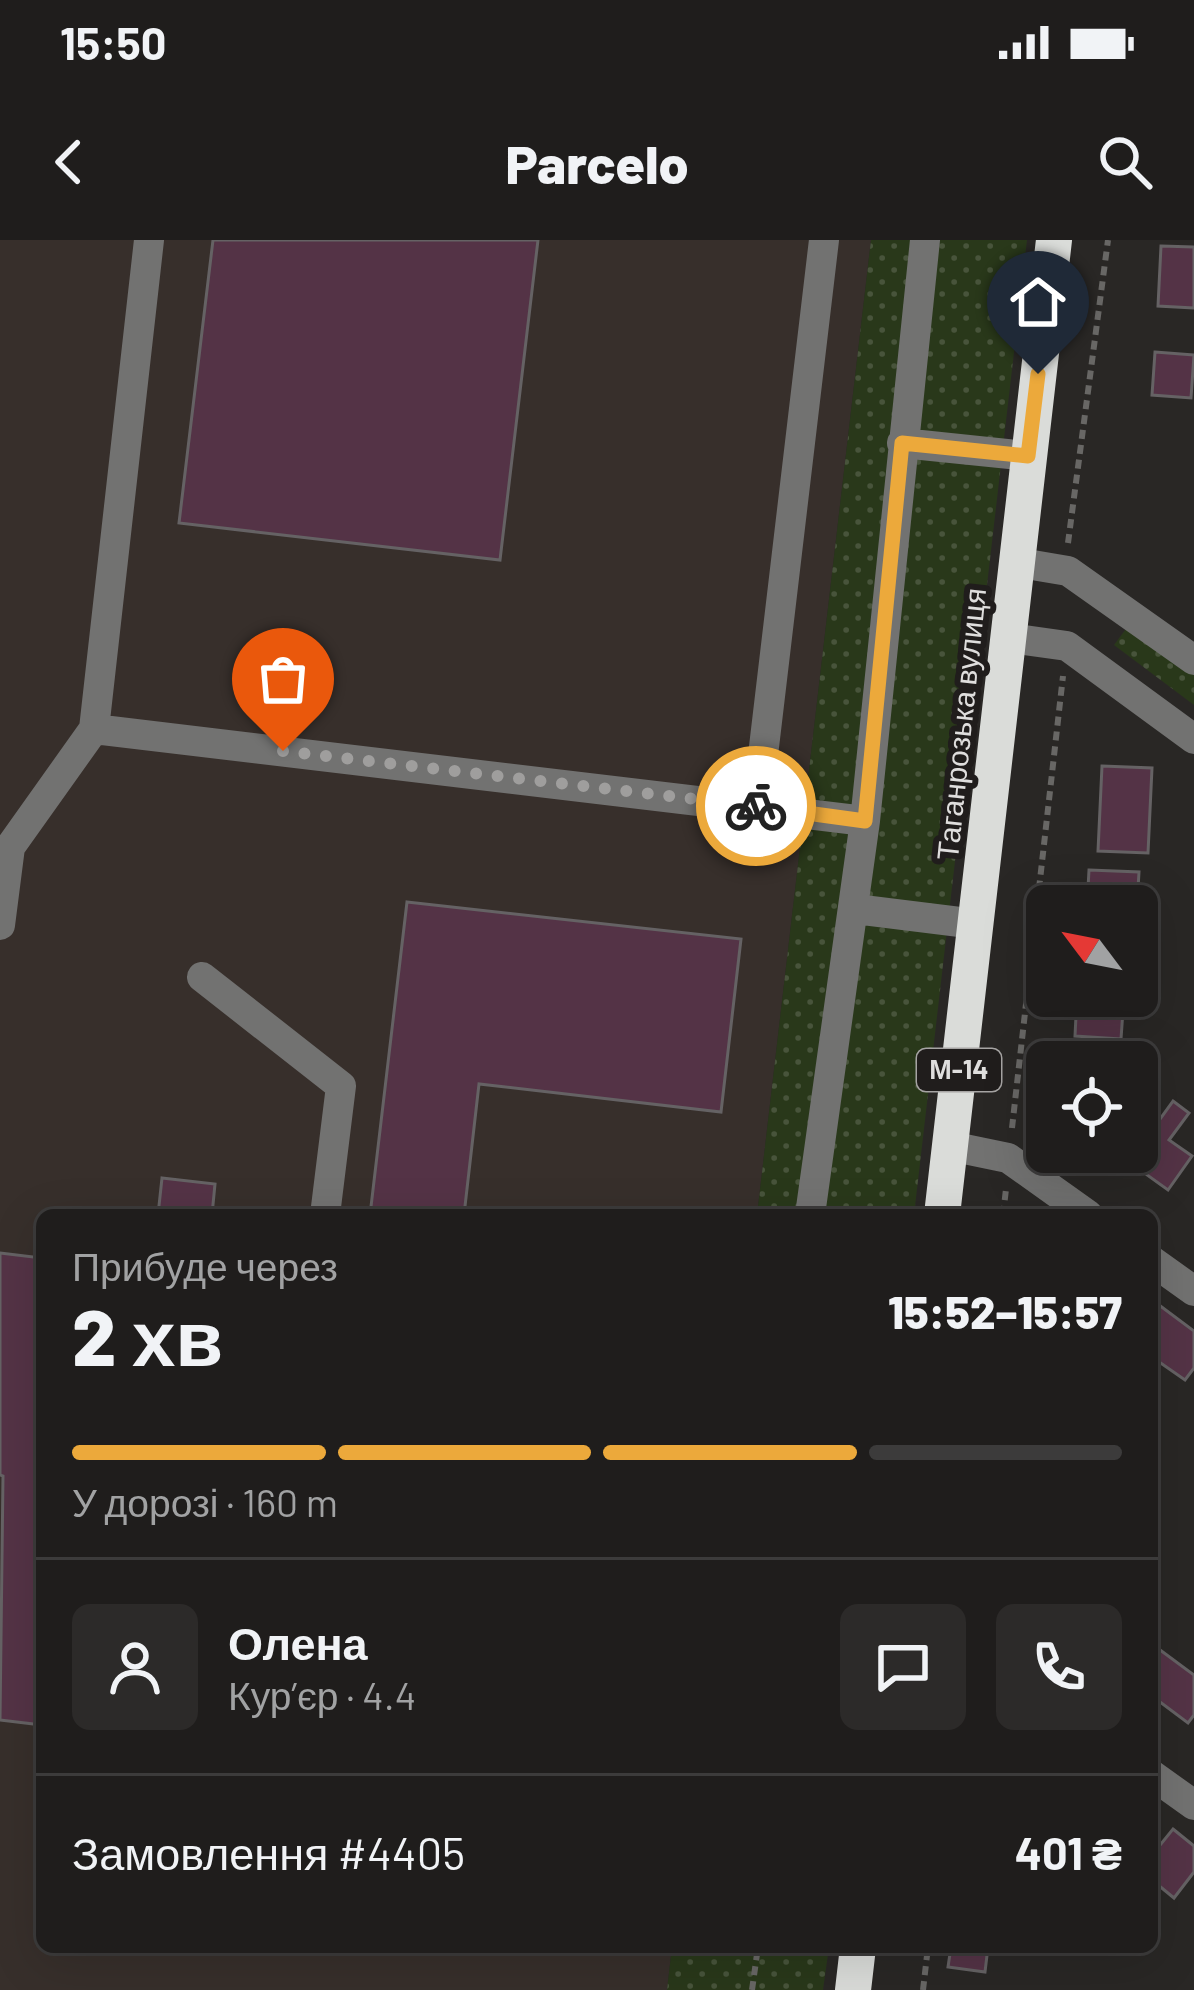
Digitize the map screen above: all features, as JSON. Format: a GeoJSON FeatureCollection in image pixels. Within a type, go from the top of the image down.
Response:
{"type":"FeatureCollection","features":[{"type":"Feature","properties":{"kind":"highway","name":"Таганрозька вулиця"},"geometry":{"type":"LineString","coordinates":[[943,1209],[1054,240]]}},
{"type":"Feature","properties":{"kind":"highway"},"geometry":{"type":"LineString","coordinates":[[853,1990],[857,1953]]}},
{"type":"Feature","properties":{"kind":"street"},"geometry":{"type":"LineString","coordinates":[[0,926],[10,847],[94,729],[149,240]]}},
{"type":"Feature","properties":{"kind":"street"},"geometry":{"type":"LineString","coordinates":[[757,806],[824,240]]}},
{"type":"Feature","properties":{"kind":"street"},"geometry":{"type":"LineString","coordinates":[[811,1209],[855,909],[925,240]]}},
{"type":"Feature","properties":{"kind":"street"},"geometry":{"type":"LineString","coordinates":[[902,443],[1028,456]]}},
{"type":"Feature","properties":{"kind":"street"},"geometry":{"type":"LineString","coordinates":[[1015,562],[1068,571],[1194,660]]}},
{"type":"Feature","properties":{"kind":"street"},"geometry":{"type":"LineString","coordinates":[[1009,638],[1067,646],[1194,739]]}},
{"type":"Feature","properties":{"kind":"street"},"geometry":{"type":"LineString","coordinates":[[94,729],[865,821]]}},
{"type":"Feature","properties":{"kind":"street"},"geometry":{"type":"LineString","coordinates":[[855,909],[976,924]]}},
{"type":"Feature","properties":{"kind":"street"},"geometry":{"type":"LineString","coordinates":[[202,977],[340,1086],[327,1209]]}},
{"type":"Feature","properties":{"kind":"street"},"geometry":{"type":"LineString","coordinates":[[950,1146],[1008,1158],[1080,1209]]}},
{"type":"Feature","properties":{"kind":"street"},"geometry":{"type":"LineString","coordinates":[[1158,1265],[1194,1291]]}},
{"type":"Feature","properties":{"kind":"street"},"geometry":{"type":"LineString","coordinates":[[1158,1778],[1194,1805]]}},
{"type":"Feature","properties":{"kind":"path"},"geometry":{"type":"LineString","coordinates":[[1068,546],[1108,240]]}},
{"type":"Feature","properties":{"kind":"path"},"geometry":{"type":"LineString","coordinates":[[1008,1158],[1064,670]]}},
{"type":"Feature","properties":{"kind":"path"},"geometry":{"type":"LineString","coordinates":[[752,1990],[757,1953]]}},
{"type":"Feature","properties":{"kind":"path"},"geometry":{"type":"LineString","coordinates":[[923,1990],[927,1953]]}},
{"type":"Feature","properties":{"kind":"shaded area"},"geometry":{"type":"Polygon","coordinates":[[[0,240],[871,240],[758,1209],[36,1209],[36,1953],[671,1953],[667,1990],[0,1990],[0,240]]]}},
{"type":"Feature","properties":{"kind":"green space"},"geometry":{"type":"Polygon","coordinates":[[[871,240],[1027,240],[915,1209],[758,1209],[871,240]]]}},
{"type":"Feature","properties":{"kind":"green space"},"geometry":{"type":"Polygon","coordinates":[[[1134,618],[1194,662],[1194,705],[1114,645],[1134,618]]]}},
{"type":"Feature","properties":{"kind":"green space"},"geometry":{"type":"Polygon","coordinates":[[[671,1953],[828,1953],[823,1990],[667,1990],[671,1953]]]}},
{"type":"Feature","properties":{"kind":"building"},"geometry":{"type":"Polygon","coordinates":[[[213,240],[538,240],[500,560],[179,523],[213,240]]]}},
{"type":"Feature","properties":{"kind":"building"},"geometry":{"type":"Polygon","coordinates":[[[1161,246],[1194,247],[1194,308],[1158,306],[1161,246]]]}},
{"type":"Feature","properties":{"kind":"building"},"geometry":{"type":"Polygon","coordinates":[[[1155,352],[1194,355],[1191,398],[1152,395],[1155,352]]]}},
{"type":"Feature","properties":{"kind":"building"},"geometry":{"type":"Polygon","coordinates":[[[1102,766],[1152,768],[1148,853],[1098,851],[1102,766]]]}},
{"type":"Feature","properties":{"kind":"building"},"geometry":{"type":"Polygon","coordinates":[[[1089,870],[1139,872],[1138,885],[1088,885],[1089,870]]]}},
{"type":"Feature","properties":{"kind":"building"},"geometry":{"type":"Polygon","coordinates":[[[407,902],[741,939],[721,1112],[479,1084],[465,1209],[371,1209],[407,902]]]}},
{"type":"Feature","properties":{"kind":"building"},"geometry":{"type":"Polygon","coordinates":[[[1076,1017],[1123,1017],[1121,1039],[1075,1036],[1076,1017]]]}},
{"type":"Feature","properties":{"kind":"building"},"geometry":{"type":"Polygon","coordinates":[[[1173,1101],[1189,1113],[1169,1140],[1192,1156],[1168,1190],[1144,1173],[1158,1173],[1158,1122],[1173,1101]]]}},
{"type":"Feature","properties":{"kind":"building"},"geometry":{"type":"Polygon","coordinates":[[[162,1178],[215,1184],[213,1209],[159,1209],[162,1178]]]}},
{"type":"Feature","properties":{"kind":"building"},"geometry":{"type":"Polygon","coordinates":[[[0,1253],[36,1257],[36,1724],[0,1720],[0,1253]]]}},
{"type":"Feature","properties":{"kind":"building"},"geometry":{"type":"Polygon","coordinates":[[[1158,1304],[1194,1331],[1194,1368],[1185,1380],[1158,1361],[1158,1304]]]}},
{"type":"Feature","properties":{"kind":"building"},"geometry":{"type":"Polygon","coordinates":[[[1158,1648],[1194,1675],[1194,1715],[1188,1723],[1158,1700],[1158,1648]]]}},
{"type":"Feature","properties":{"kind":"building"},"geometry":{"type":"Polygon","coordinates":[[[1173,1829],[1194,1846],[1194,1872],[1174,1898],[1158,1885],[1158,1848],[1173,1829]]]}},
{"type":"Feature","properties":{"kind":"building"},"geometry":{"type":"Polygon","coordinates":[[[950,1953],[987,1953],[985,1972],[948,1967],[950,1953]]]}},
{"type":"Feature","properties":{"kind":"way so far"},"geometry":{"type":"LineString","coordinates":[[283,751],[756,806]]}},
{"type":"Feature","properties":{"kind":"route"},"geometry":{"type":"LineString","coordinates":[[756,806],[865,821],[902,443],[1028,456],[1038,374]]}}]}
